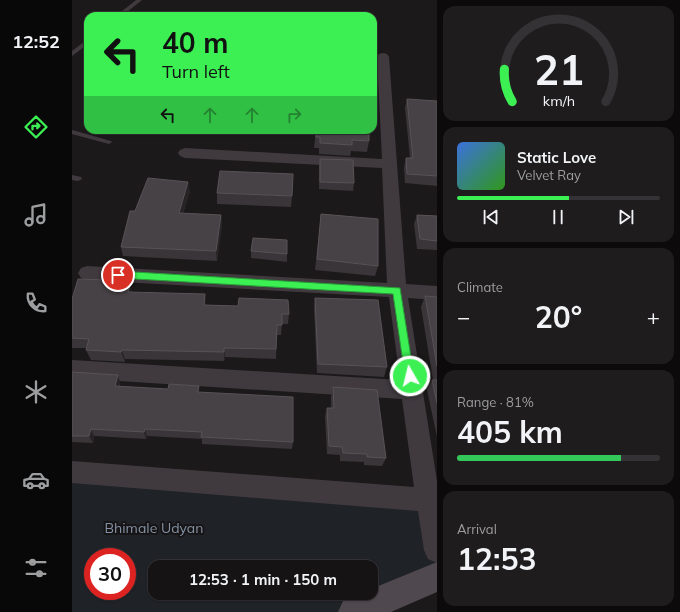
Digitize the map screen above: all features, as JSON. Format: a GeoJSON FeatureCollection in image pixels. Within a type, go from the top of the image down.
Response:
{"type":"FeatureCollection","features":[{"type":"Feature","properties":{"kind":"main road"},"geometry":{"type":"LineString","coordinates":[[354,612],[437,577]]}},
{"type":"Feature","properties":{"kind":"street"},"geometry":{"type":"LineString","coordinates":[[383,57],[397,291],[428,500],[437,550]]}},
{"type":"Feature","properties":{"kind":"street"},"geometry":{"type":"LineString","coordinates":[[185,153],[389,164]]}},
{"type":"Feature","properties":{"kind":"street"},"geometry":{"type":"LineString","coordinates":[[87,273],[437,293]]}},
{"type":"Feature","properties":{"kind":"street"},"geometry":{"type":"LineString","coordinates":[[72,369],[412,390]]}},
{"type":"Feature","properties":{"kind":"street"},"geometry":{"type":"LineString","coordinates":[[72,472],[428,500]]}},
{"type":"Feature","properties":{"kind":"lane"},"geometry":{"type":"LineString","coordinates":[[124,12],[139,0]]}},
{"type":"Feature","properties":{"kind":"lane"},"geometry":{"type":"LineString","coordinates":[[72,54],[84,44]]}},
{"type":"Feature","properties":{"kind":"lane"},"geometry":{"type":"LineString","coordinates":[[72,132],[109,142]]}},
{"type":"Feature","properties":{"kind":"green space","name":"Bhimale Udyan"},"geometry":{"type":"Polygon","coordinates":[[[72,482],[430,509],[437,568],[378,599],[378,560],[148,560],[148,600],[375,600],[352,612],[72,612],[72,482]]]}},
{"type":"Feature","properties":{"kind":"building"},"geometry":{"type":"Polygon","coordinates":[[[407,99],[437,101],[437,176],[407,174],[406,158],[413,158],[407,99]]]}},
{"type":"Feature","properties":{"kind":"building"},"geometry":{"type":"Polygon","coordinates":[[[316,134],[369,134],[369,141],[352,140],[352,145],[320,143],[320,137],[316,137],[316,134]]]}},
{"type":"Feature","properties":{"kind":"building"},"geometry":{"type":"Polygon","coordinates":[[[320,159],[353,160],[354,183],[320,182],[320,159]]]}},
{"type":"Feature","properties":{"kind":"building"},"geometry":{"type":"Polygon","coordinates":[[[220,171],[293,174],[292,196],[217,193],[220,171]]]}},
{"type":"Feature","properties":{"kind":"building"},"geometry":{"type":"Polygon","coordinates":[[[148,178],[188,182],[179,213],[221,215],[216,251],[121,247],[130,211],[135,211],[148,178]]]}},
{"type":"Feature","properties":{"kind":"building"},"geometry":{"type":"Polygon","coordinates":[[[321,214],[378,219],[378,266],[317,259],[321,214]]]}},
{"type":"Feature","properties":{"kind":"building"},"geometry":{"type":"Polygon","coordinates":[[[417,215],[437,216],[437,241],[420,239],[417,215]]]}},
{"type":"Feature","properties":{"kind":"building"},"geometry":{"type":"Polygon","coordinates":[[[253,238],[287,240],[287,254],[251,251],[253,238]]]}},
{"type":"Feature","properties":{"kind":"building"},"geometry":{"type":"Polygon","coordinates":[[[78,279],[106,280],[105,284],[130,285],[128,292],[205,294],[204,305],[238,306],[239,298],[288,300],[289,314],[282,314],[282,325],[277,325],[276,349],[224,348],[224,352],[122,350],[121,352],[86,350],[89,339],[72,338],[72,299],[78,279]]]}},
{"type":"Feature","properties":{"kind":"building"},"geometry":{"type":"Polygon","coordinates":[[[425,296],[437,297],[437,366],[425,296]]]}},
{"type":"Feature","properties":{"kind":"building"},"geometry":{"type":"Polygon","coordinates":[[[315,298],[378,300],[387,367],[318,364],[315,298]]]}},
{"type":"Feature","properties":{"kind":"building"},"geometry":{"type":"Polygon","coordinates":[[[72,372],[118,375],[115,386],[168,389],[169,384],[199,386],[198,392],[293,397],[293,442],[201,437],[202,432],[145,429],[144,432],[91,429],[89,436],[72,436],[72,372]]]}},
{"type":"Feature","properties":{"kind":"building"},"geometry":{"type":"Polygon","coordinates":[[[432,380],[437,380],[437,403],[432,380]]]}},
{"type":"Feature","properties":{"kind":"building"},"geometry":{"type":"Polygon","coordinates":[[[333,387],[377,390],[386,458],[367,457],[367,454],[343,453],[342,447],[329,446],[327,408],[334,408],[333,387]]]}},
{"type":"Feature","properties":{"kind":"route"},"geometry":{"type":"LineString","coordinates":[[118,275],[397,291],[410,376]]}}]}
